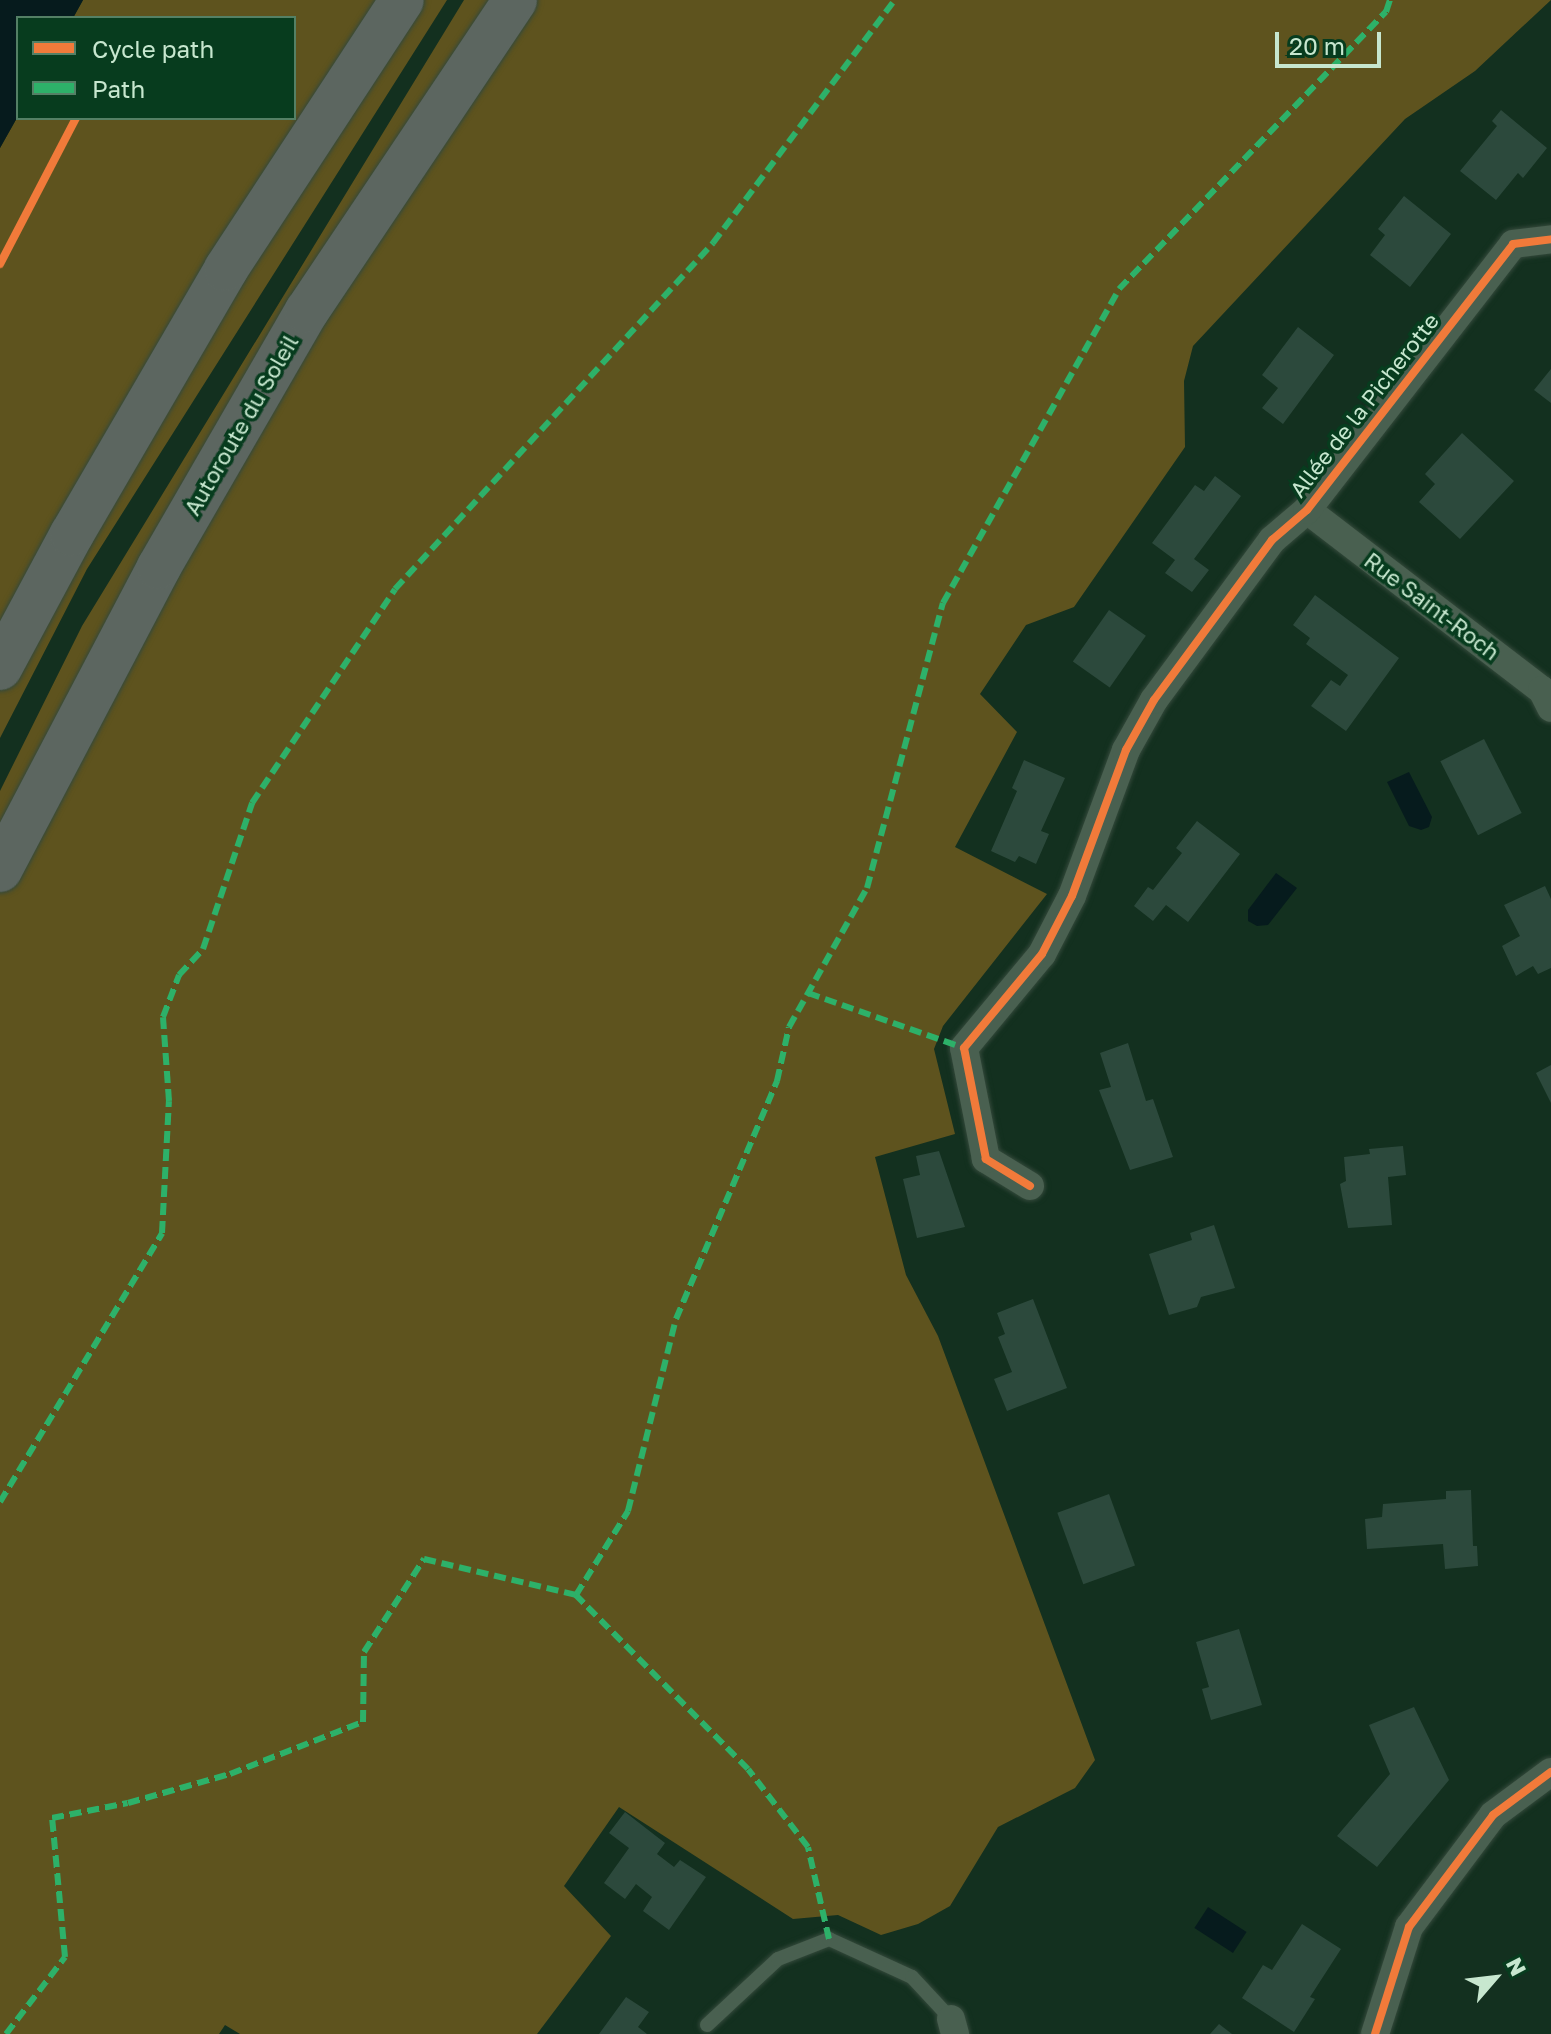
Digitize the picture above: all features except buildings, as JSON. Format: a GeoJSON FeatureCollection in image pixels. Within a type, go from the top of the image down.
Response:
{"type":"FeatureCollection","features":[{"type":"Feature","properties":{"kind":"highway"},"geometry":{"type":"LineString","coordinates":[[0,668],[72,534],[226,269],[402,0]]}},
{"type":"Feature","properties":{"kind":"highway","name":"Autoroute du Soleil"},"geometry":{"type":"LineString","coordinates":[[0,870],[159,567],[307,311],[515,0]]}},
{"type":"Feature","properties":{"kind":"street","name":"Allée de la Picherotte"},"geometry":{"type":"LineString","coordinates":[[1030,1186],[986,1159],[964,1048],[1042,954],[1072,896],[1126,750],[1154,700],[1272,540],[1307,510],[1513,244],[1551,239]]}},
{"type":"Feature","properties":{"kind":"street","name":"Rue Saint-Roch"},"geometry":{"type":"LineString","coordinates":[[1307,510],[1542,690],[1551,708]]}},
{"type":"Feature","properties":{"kind":"street"},"geometry":{"type":"LineString","coordinates":[[1375,2034],[1409,1927],[1493,1815],[1551,1772]]}},
{"type":"Feature","properties":{"kind":"lane"},"geometry":{"type":"LineString","coordinates":[[707,2025],[778,1959],[829,1939],[912,1977],[953,2026]]}},
{"type":"Feature","properties":{"kind":"shaded area"},"geometry":{"type":"Polygon","coordinates":[[[83,0],[447,0],[87,569],[0,738],[0,148],[16,120],[296,120],[296,16],[74,16],[83,0]]]}},
{"type":"Feature","properties":{"kind":"shaded area"},"geometry":{"type":"Polygon","coordinates":[[[464,0],[1551,0],[1475,71],[1405,119],[1193,346],[1184,381],[1185,447],[1074,607],[1026,625],[980,694],[1017,732],[955,847],[1047,894],[943,1026],[934,1049],[955,1134],[875,1157],[906,1275],[938,1336],[1095,1760],[1075,1788],[998,1827],[950,1906],[918,1924],[881,1935],[838,1915],[793,1919],[619,1807],[564,1886],[611,1936],[537,2034],[240,2034],[225,2025],[219,2034],[0,2034],[0,791],[82,626],[464,0]]]}},
{"type":"Feature","properties":{"kind":"water"},"geometry":{"type":"Polygon","coordinates":[[[0,0],[83,0],[74,16],[16,16],[16,120],[0,148],[0,0]]]}},
{"type":"Feature","properties":{"kind":"water"},"geometry":{"type":"Polygon","coordinates":[[[1409,772],[1432,817],[1429,827],[1421,830],[1409,826],[1387,782],[1409,772]]]}},
{"type":"Feature","properties":{"kind":"water"},"geometry":{"type":"Polygon","coordinates":[[[1276,873],[1297,888],[1268,925],[1257,926],[1248,921],[1248,910],[1276,873]]]}},
{"type":"Feature","properties":{"kind":"water"},"geometry":{"type":"Polygon","coordinates":[[[1208,1907],[1247,1932],[1233,1953],[1194,1928],[1208,1907]]]}},
{"type":"Feature","properties":{"kind":"marked path"},"geometry":{"type":"LineString","coordinates":[[0,1502],[162,1233],[169,1101],[163,1017],[179,975],[203,949],[252,803],[395,589],[713,243],[895,0]]}},
{"type":"Feature","properties":{"kind":"marked path"},"geometry":{"type":"LineString","coordinates":[[829,1939],[808,1847],[748,1769],[576,1595],[628,1511],[676,1319],[777,1081],[789,1027],[867,888],[943,603],[1119,289],[1386,12],[1390,0]]}},
{"type":"Feature","properties":{"kind":"marked path"},"geometry":{"type":"LineString","coordinates":[[808,993],[964,1048]]}},
{"type":"Feature","properties":{"kind":"marked path"},"geometry":{"type":"LineString","coordinates":[[6,2034],[65,1957],[52,1818],[128,1803],[230,1774],[363,1722],[364,1652],[424,1559],[576,1595]]}},
{"type":"Feature","properties":{"kind":"cycle path"},"geometry":{"type":"LineString","coordinates":[[0,264],[75,120]]}},
{"type":"Feature","properties":{"kind":"cycle path"},"geometry":{"type":"LineString","coordinates":[[1030,1186],[986,1159],[964,1048],[1042,954],[1072,896],[1126,750],[1154,700],[1272,540],[1307,510],[1513,244],[1551,239]]}},
{"type":"Feature","properties":{"kind":"cycle path"},"geometry":{"type":"LineString","coordinates":[[1375,2034],[1409,1927],[1493,1815],[1551,1772]]}}]}
